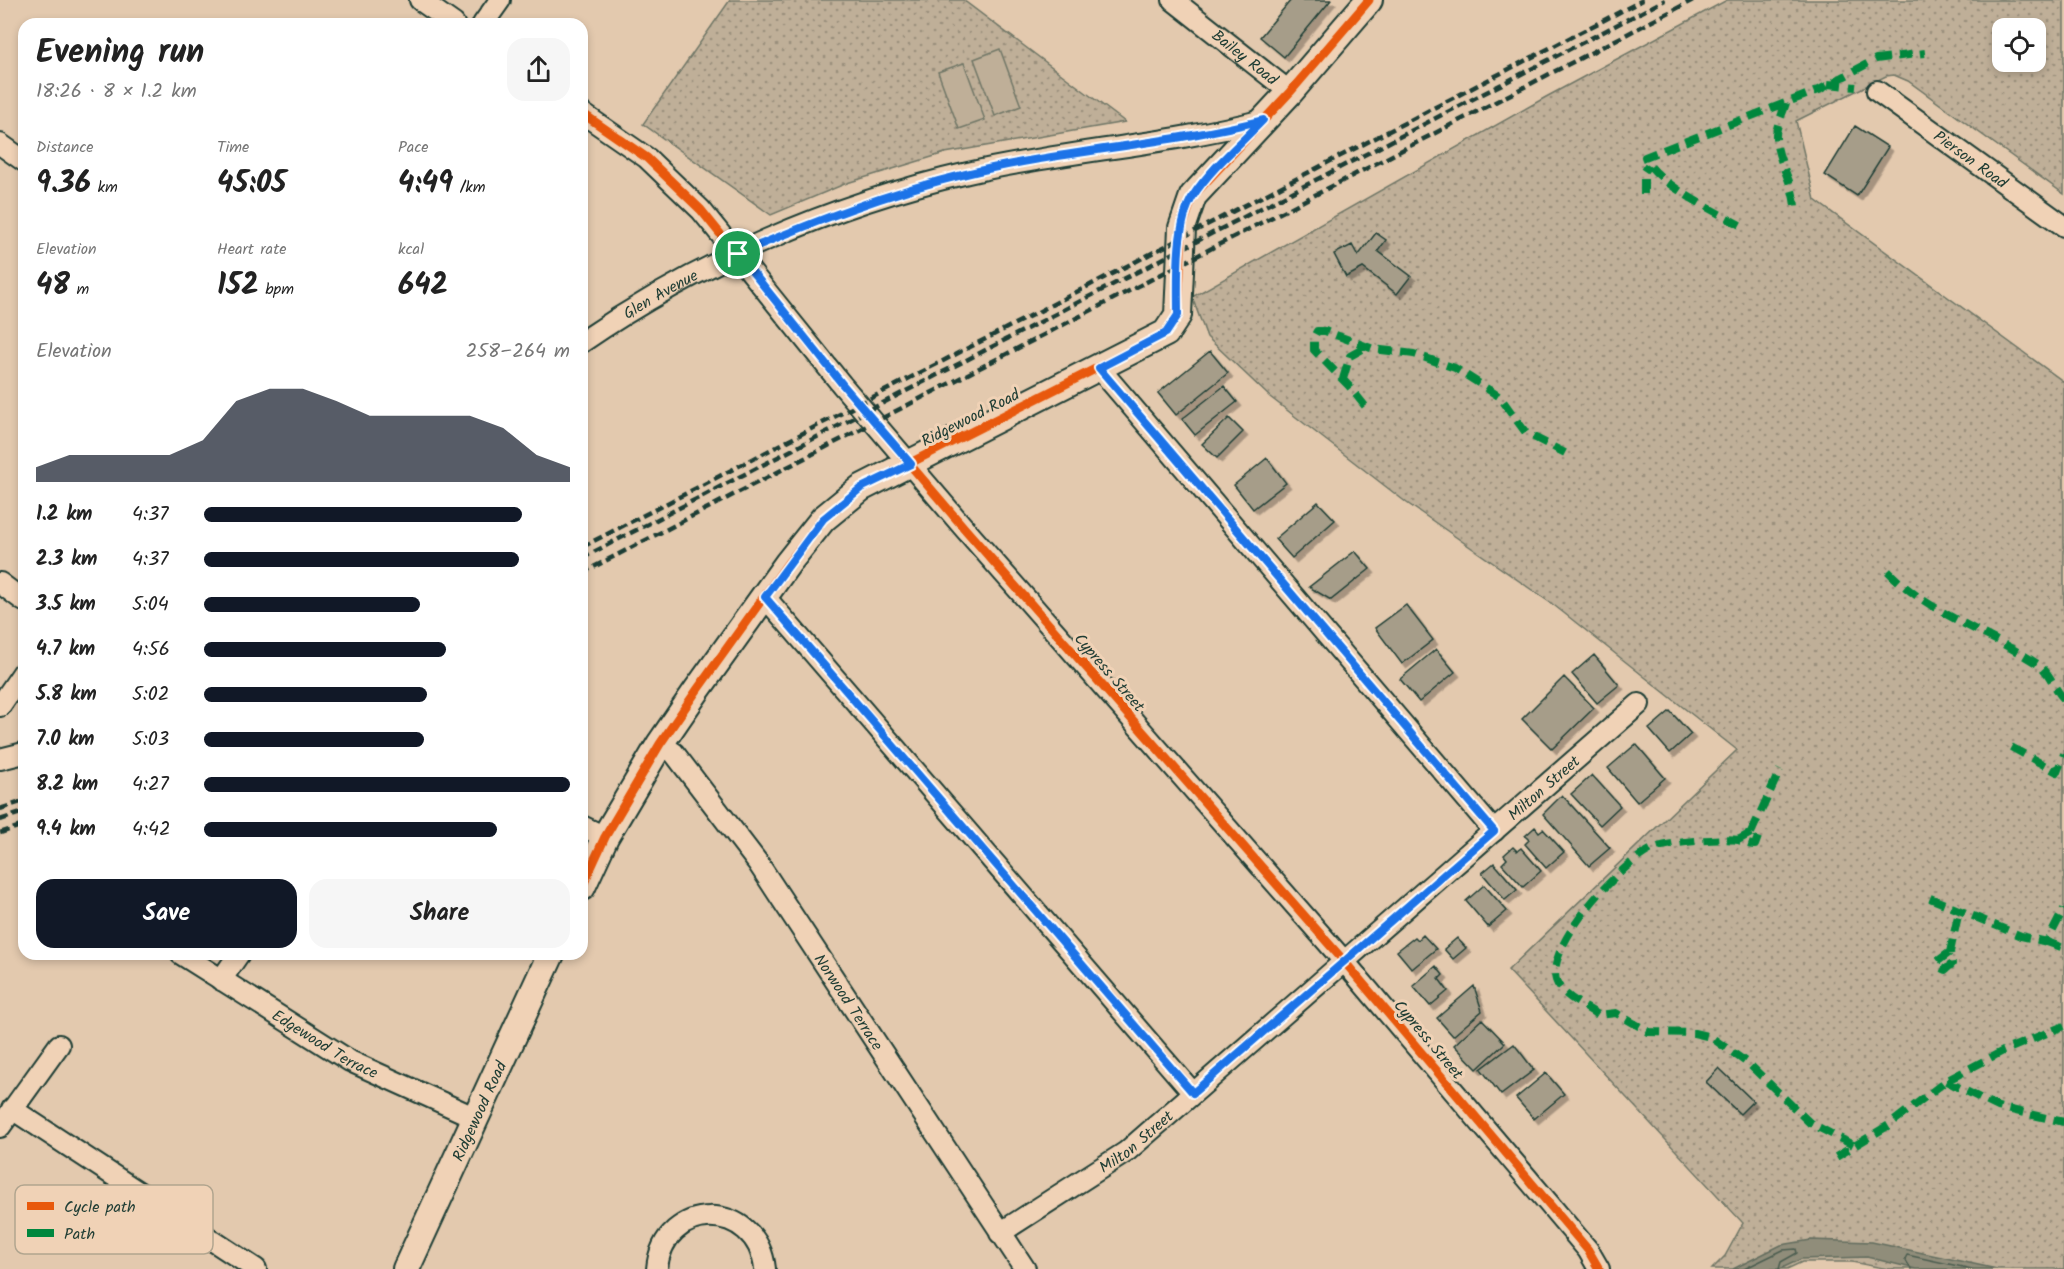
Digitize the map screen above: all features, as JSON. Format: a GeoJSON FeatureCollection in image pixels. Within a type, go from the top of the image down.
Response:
{"type":"FeatureCollection","features":[{"type":"Feature","properties":{"kind":"street"},"geometry":{"type":"LineString","coordinates":[[420,0],[446,18]]}},
{"type":"Feature","properties":{"kind":"street"},"geometry":{"type":"LineString","coordinates":[[487,18],[500,0]]}},
{"type":"Feature","properties":{"kind":"street","name":"Bailey Road"},"geometry":{"type":"LineString","coordinates":[[1173,0],[1290,92]]}},
{"type":"Feature","properties":{"kind":"street","name":"Ridgewood Road"},"geometry":{"type":"LineString","coordinates":[[588,856],[593,831],[660,744],[823,519],[861,488],[1099,368],[1166,333],[1174,325],[1178,315],[1182,228],[1186,210],[1203,183],[1290,92],[1369,0]]}},
{"type":"Feature","properties":{"kind":"street","name":"Pierson Road"},"geometry":{"type":"LineString","coordinates":[[1877,91],[2064,226]]}},
{"type":"Feature","properties":{"kind":"street","name":"Cypress Street"},"geometry":{"type":"LineString","coordinates":[[588,117],[646,158],[677,185],[738,254],[843,385],[965,529],[1343,960],[1588,1250],[1599,1269]]}},
{"type":"Feature","properties":{"kind":"street","name":"Glen Avenue"},"geometry":{"type":"LineString","coordinates":[[588,338],[627,311],[738,254],[827,216],[967,173],[1220,131],[1263,120]]}},
{"type":"Feature","properties":{"kind":"street"},"geometry":{"type":"LineString","coordinates":[[0,144],[18,157]]}},
{"type":"Feature","properties":{"kind":"street"},"geometry":{"type":"LineString","coordinates":[[1099,368],[1494,831]]}},
{"type":"Feature","properties":{"kind":"street"},"geometry":{"type":"LineString","coordinates":[[0,583],[18,596]]}},
{"type":"Feature","properties":{"kind":"street"},"geometry":{"type":"LineString","coordinates":[[765,597],[1193,1093]]}},
{"type":"Feature","properties":{"kind":"street"},"geometry":{"type":"LineString","coordinates":[[0,705],[18,680]]}},
{"type":"Feature","properties":{"kind":"street","name":"Milton Street"},"geometry":{"type":"LineString","coordinates":[[1000,1233],[1126,1152],[1343,960],[1639,704]]}},
{"type":"Feature","properties":{"kind":"street","name":"Norwood Terrace"},"geometry":{"type":"LineString","coordinates":[[660,744],[674,753],[758,863],[1024,1269]]}},
{"type":"Feature","properties":{"kind":"street"},"geometry":{"type":"LineString","coordinates":[[0,759],[18,754]]}},
{"type":"Feature","properties":{"kind":"street","name":"Edgewood Terrace"},"geometry":{"type":"LineString","coordinates":[[190,960],[350,1061],[476,1118]]}},
{"type":"Feature","properties":{"kind":"street"},"geometry":{"type":"LineString","coordinates":[[221,980],[235,960]]}},
{"type":"Feature","properties":{"kind":"street","name":"Ridgewood Road"},"geometry":{"type":"LineString","coordinates":[[406,1269],[548,960]]}},
{"type":"Feature","properties":{"kind":"street"},"geometry":{"type":"LineString","coordinates":[[0,1127],[58,1045]]}},
{"type":"Feature","properties":{"kind":"street"},"geometry":{"type":"LineString","coordinates":[[12,1109],[128,1185]]}},
{"type":"Feature","properties":{"kind":"street"},"geometry":{"type":"LineString","coordinates":[[657,1269],[661,1248],[674,1230],[694,1219],[717,1217],[738,1224],[755,1239],[765,1269]]}},
{"type":"Feature","properties":{"kind":"street"},"geometry":{"type":"LineString","coordinates":[[213,1241],[256,1269]]}},
{"type":"Feature","properties":{"kind":"shaded area"},"geometry":{"type":"Polygon","coordinates":[[[730,0],[963,0],[1125,122],[945,153],[847,183],[771,215],[643,124],[730,0]]]}},
{"type":"Feature","properties":{"kind":"shaded area"},"geometry":{"type":"Polygon","coordinates":[[[1727,0],[2064,0],[2064,194],[1908,81],[1894,75],[1886,76],[1796,121],[1815,200],[2064,382],[2064,1269],[1888,1269],[1852,1262],[1802,1262],[1787,1269],[1712,1269],[1725,1256],[1743,1223],[1508,970],[1737,750],[1555,606],[1407,503],[1270,397],[1207,337],[1192,297],[1546,97],[1727,0]]]}},
{"type":"Feature","properties":{"kind":"shaded area"},"geometry":{"type":"Polygon","coordinates":[[[1000,49],[1021,106],[995,116],[974,59],[1000,49]]]}},
{"type":"Feature","properties":{"kind":"shaded area"},"geometry":{"type":"Polygon","coordinates":[[[964,63],[985,120],[959,129],[938,72],[964,63]]]}},
{"type":"Feature","properties":{"kind":"water"},"geometry":{"type":"Polygon","coordinates":[[[1811,1240],[1872,1242],[1997,1269],[1916,1269],[1867,1257],[1801,1259],[1780,1269],[1733,1269],[1781,1245],[1811,1240]]]}},
{"type":"Feature","properties":{"kind":"building"},"geometry":{"type":"Polygon","coordinates":[[[1291,0],[1331,0],[1284,57],[1260,37],[1291,0]]]}},
{"type":"Feature","properties":{"kind":"building"},"geometry":{"type":"Polygon","coordinates":[[[1855,126],[1888,147],[1857,196],[1825,175],[1855,126]]]}},
{"type":"Feature","properties":{"kind":"building"},"geometry":{"type":"Polygon","coordinates":[[[1376,233],[1386,240],[1378,251],[1411,276],[1397,294],[1363,268],[1346,277],[1334,254],[1352,245],[1358,256],[1376,233]]]}},
{"type":"Feature","properties":{"kind":"building"},"geometry":{"type":"Polygon","coordinates":[[[1210,351],[1228,373],[1176,415],[1158,393],[1210,351]]]}},
{"type":"Feature","properties":{"kind":"building"},"geometry":{"type":"Polygon","coordinates":[[[1224,386],[1237,402],[1195,435],[1182,419],[1224,386]]]}},
{"type":"Feature","properties":{"kind":"building"},"geometry":{"type":"Polygon","coordinates":[[[1229,418],[1243,432],[1217,458],[1202,444],[1229,418]]]}},
{"type":"Feature","properties":{"kind":"building"},"geometry":{"type":"Polygon","coordinates":[[[1267,458],[1286,483],[1253,509],[1234,485],[1267,458]]]}},
{"type":"Feature","properties":{"kind":"building"},"geometry":{"type":"Polygon","coordinates":[[[1318,502],[1335,520],[1292,558],[1275,539],[1318,502]]]}},
{"type":"Feature","properties":{"kind":"building"},"geometry":{"type":"Polygon","coordinates":[[[1355,551],[1370,569],[1331,600],[1309,587],[1355,551]]]}},
{"type":"Feature","properties":{"kind":"building"},"geometry":{"type":"Polygon","coordinates":[[[1406,605],[1433,640],[1402,664],[1375,628],[1406,605]]]}},
{"type":"Feature","properties":{"kind":"building"},"geometry":{"type":"Polygon","coordinates":[[[1436,649],[1455,672],[1419,702],[1400,679],[1436,649]]]}},
{"type":"Feature","properties":{"kind":"building"},"geometry":{"type":"Polygon","coordinates":[[[1594,655],[1619,685],[1597,703],[1572,674],[1594,655]]]}},
{"type":"Feature","properties":{"kind":"building"},"geometry":{"type":"Polygon","coordinates":[[[1564,677],[1594,708],[1552,749],[1522,719],[1564,677]]]}},
{"type":"Feature","properties":{"kind":"building"},"geometry":{"type":"Polygon","coordinates":[[[1670,711],[1691,734],[1670,753],[1649,729],[1670,711]]]}},
{"type":"Feature","properties":{"kind":"building"},"geometry":{"type":"Polygon","coordinates":[[[1636,744],[1665,778],[1637,802],[1608,768],[1636,744]]]}},
{"type":"Feature","properties":{"kind":"building"},"geometry":{"type":"Polygon","coordinates":[[[1592,775],[1620,806],[1600,825],[1571,794],[1592,775]]]}},
{"type":"Feature","properties":{"kind":"building"},"geometry":{"type":"Polygon","coordinates":[[[1562,795],[1610,848],[1589,866],[1543,814],[1562,795]]]}},
{"type":"Feature","properties":{"kind":"building"},"geometry":{"type":"Polygon","coordinates":[[[1535,827],[1539,832],[1543,829],[1564,852],[1546,868],[1525,844],[1529,840],[1525,836],[1535,827]]]}},
{"type":"Feature","properties":{"kind":"building"},"geometry":{"type":"Polygon","coordinates":[[[1513,847],[1517,851],[1521,848],[1541,871],[1523,887],[1502,864],[1507,859],[1504,855],[1513,847]]]}},
{"type":"Feature","properties":{"kind":"building"},"geometry":{"type":"Polygon","coordinates":[[[1494,863],[1517,890],[1505,900],[1482,873],[1494,863]]]}},
{"type":"Feature","properties":{"kind":"building"},"geometry":{"type":"Polygon","coordinates":[[[1484,885],[1507,911],[1488,927],[1466,901],[1484,885]]]}},
{"type":"Feature","properties":{"kind":"building"},"geometry":{"type":"Polygon","coordinates":[[[1423,935],[1436,949],[1412,969],[1397,951],[1415,937],[1418,940],[1423,935]]]}},
{"type":"Feature","properties":{"kind":"building"},"geometry":{"type":"Polygon","coordinates":[[[1457,938],[1466,948],[1453,959],[1444,949],[1457,938]]]}},
{"type":"Feature","properties":{"kind":"building"},"geometry":{"type":"Polygon","coordinates":[[[1436,966],[1443,975],[1439,979],[1448,991],[1430,1006],[1413,986],[1436,966]]]}},
{"type":"Feature","properties":{"kind":"building"},"geometry":{"type":"Polygon","coordinates":[[[1474,986],[1482,1011],[1453,1036],[1437,1018],[1474,986]]]}},
{"type":"Feature","properties":{"kind":"building"},"geometry":{"type":"Polygon","coordinates":[[[1482,1019],[1505,1043],[1477,1069],[1454,1045],[1482,1019]]]}},
{"type":"Feature","properties":{"kind":"building"},"geometry":{"type":"Polygon","coordinates":[[[1514,1044],[1534,1070],[1501,1095],[1481,1069],[1514,1044]]]}},
{"type":"Feature","properties":{"kind":"building"},"geometry":{"type":"Polygon","coordinates":[[[1719,1068],[1753,1101],[1740,1114],[1706,1082],[1719,1068]]]}},
{"type":"Feature","properties":{"kind":"building"},"geometry":{"type":"Polygon","coordinates":[[[1546,1073],[1564,1094],[1534,1119],[1516,1098],[1546,1073]]]}},
{"type":"Feature","properties":{"kind":"railway"},"geometry":{"type":"LineString","coordinates":[[588,544],[1643,0]]}},
{"type":"Feature","properties":{"kind":"railway"},"geometry":{"type":"LineString","coordinates":[[588,555],[1665,0]]}},
{"type":"Feature","properties":{"kind":"railway"},"geometry":{"type":"LineString","coordinates":[[588,570],[1693,0]]}},
{"type":"Feature","properties":{"kind":"railway"},"geometry":{"type":"LineString","coordinates":[[0,809],[18,803]]}},
{"type":"Feature","properties":{"kind":"railway"},"geometry":{"type":"LineString","coordinates":[[0,820],[18,814]]}},
{"type":"Feature","properties":{"kind":"railway"},"geometry":{"type":"LineString","coordinates":[[0,833],[18,827]]}},
{"type":"Feature","properties":{"kind":"marked path"},"geometry":{"type":"LineString","coordinates":[[1740,225],[1673,186],[1651,167],[1645,157],[1819,90],[1876,59],[1925,53]]}},
{"type":"Feature","properties":{"kind":"marked path"},"geometry":{"type":"LineString","coordinates":[[1828,84],[1856,87]]}},
{"type":"Feature","properties":{"kind":"marked path"},"geometry":{"type":"LineString","coordinates":[[1786,103],[1777,130],[1776,143],[1795,206]]}},
{"type":"Feature","properties":{"kind":"marked path"},"geometry":{"type":"LineString","coordinates":[[1644,194],[1644,171],[1648,165]]}},
{"type":"Feature","properties":{"kind":"marked path"},"geometry":{"type":"LineString","coordinates":[[1365,406],[1314,350],[1314,337],[1317,331],[1325,331],[1373,349],[1414,354],[1455,368],[1500,397],[1526,433],[1565,453]]}},
{"type":"Feature","properties":{"kind":"marked path"},"geometry":{"type":"LineString","coordinates":[[1343,379],[1350,356],[1366,347]]}},
{"type":"Feature","properties":{"kind":"marked path"},"geometry":{"type":"LineString","coordinates":[[1888,571],[1903,585],[1939,610],[2041,666],[2064,699]]}},
{"type":"Feature","properties":{"kind":"marked path"},"geometry":{"type":"LineString","coordinates":[[2011,747],[2057,772],[2064,754]]}},
{"type":"Feature","properties":{"kind":"marked path"},"geometry":{"type":"LineString","coordinates":[[1751,833],[1780,770]]}},
{"type":"Feature","properties":{"kind":"marked path"},"geometry":{"type":"LineString","coordinates":[[1738,840],[1751,833],[1758,837],[1755,845],[1731,839],[1695,841],[1659,847],[1639,857],[1605,887],[1574,926],[1562,946],[1556,965],[1556,980],[1568,996],[1598,1015],[1616,1013],[1649,1032],[1694,1033],[1711,1037],[1750,1065],[1810,1123],[1853,1145]]}},
{"type":"Feature","properties":{"kind":"marked path"},"geometry":{"type":"LineString","coordinates":[[1930,898],[2021,936],[2047,942],[2064,909]]}},
{"type":"Feature","properties":{"kind":"marked path"},"geometry":{"type":"LineString","coordinates":[[1950,952],[1938,961],[1941,968],[1945,970],[1952,964],[1950,952],[1959,911]]}},
{"type":"Feature","properties":{"kind":"marked path"},"geometry":{"type":"LineString","coordinates":[[2047,942],[2064,948]]}},
{"type":"Feature","properties":{"kind":"marked path"},"geometry":{"type":"LineString","coordinates":[[1836,1157],[1889,1125],[1946,1081],[2003,1051],[2064,1026]]}},
{"type":"Feature","properties":{"kind":"marked path"},"geometry":{"type":"LineString","coordinates":[[1946,1081],[1998,1107],[2064,1122]]}},
{"type":"Feature","properties":{"kind":"cycle path"},"geometry":{"type":"LineString","coordinates":[[588,874],[605,837],[660,744],[788,563],[823,519],[861,488],[1166,333],[1178,315],[1182,228],[1193,196],[1290,92],[1369,0]]}},
{"type":"Feature","properties":{"kind":"cycle path"},"geometry":{"type":"LineString","coordinates":[[588,117],[647,158],[701,210],[842,385],[965,529],[1343,960],[1588,1250],[1599,1269]]}},
{"type":"Feature","properties":{"kind":"route"},"geometry":{"type":"LineString","coordinates":[[1263,120],[1203,183],[1186,210],[1182,228],[1178,315],[1174,325],[1166,333],[1099,368],[1494,831],[1343,960],[1193,1093],[765,597],[788,563],[823,519],[861,488],[911,464],[843,385],[738,254],[827,216],[905,190],[967,173],[1220,131],[1263,120]]}}]}
